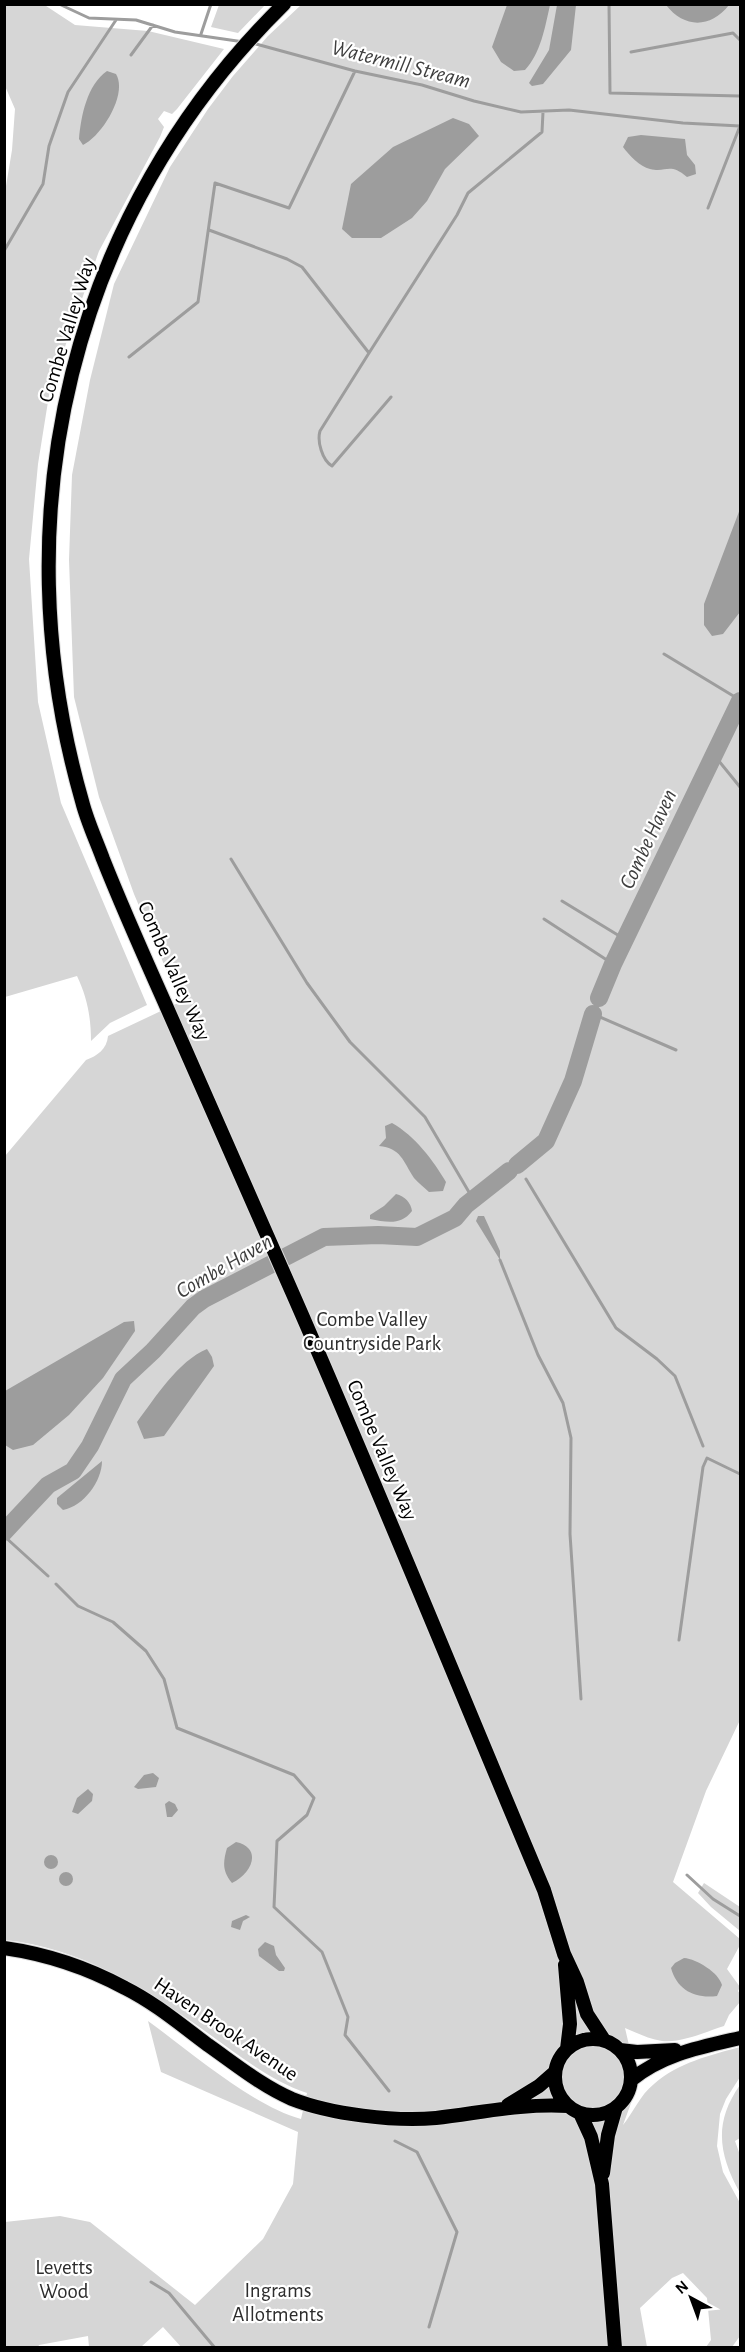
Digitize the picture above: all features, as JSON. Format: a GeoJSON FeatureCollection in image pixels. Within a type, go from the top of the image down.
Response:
{"type":"FeatureCollection","features":[{"type":"Feature","properties":{"kind":"main road","name":"Combe Valley Way"},"geometry":{"type":"LineString","coordinates":[[284,4],[225,69],[196,106],[158,163],[111,256],[82,337],[64,406],[54,466],[49,526],[48,586],[51,645],[58,703],[84,808],[124,912],[294,1295],[544,1890],[564,1954],[577,1982],[587,2014],[604,2040]]}},
{"type":"Feature","properties":{"kind":"main road","name":"Haven Brook Avenue"},"geometry":{"type":"LineString","coordinates":[[4,1948],[38,1954],[66,1963],[126,1988],[158,2008],[255,2079],[292,2099],[336,2111],[384,2117],[433,2118],[537,2105],[574,2110]]}},
{"type":"Feature","properties":{"kind":"main road","name":"Combe Valley Way"},"geometry":{"type":"LineString","coordinates":[[564,1954],[570,2024],[567,2049]]}},
{"type":"Feature","properties":{"kind":"main road"},"geometry":{"type":"LineString","coordinates":[[631,2080],[653,2064],[689,2050],[741,2038]]}},
{"type":"Feature","properties":{"kind":"main road"},"geometry":{"type":"LineString","coordinates":[[574,2110],[599,2115],[616,2107],[627,2095],[631,2080],[627,2061],[620,2050],[604,2040],[584,2040],[567,2049],[559,2059],[555,2072],[557,2091],[574,2110],[591,2137],[602,2184],[615,2348]]}},
{"type":"Feature","properties":{"kind":"main road"},"geometry":{"type":"LineString","coordinates":[[620,2050],[650,2052],[689,2050]]}},
{"type":"Feature","properties":{"kind":"main road","name":"Haven Brook Avenue"},"geometry":{"type":"LineString","coordinates":[[501,2109],[539,2086],[555,2072]]}},
{"type":"Feature","properties":{"kind":"main road"},"geometry":{"type":"LineString","coordinates":[[602,2184],[608,2135],[616,2107]]}},
{"type":"Feature","properties":{"kind":"green space"},"geometry":{"type":"Polygon","coordinates":[[[43,4],[75,25],[148,31],[224,49],[177,109],[172,114],[164,111],[158,119],[164,127],[160,137],[99,251],[50,389],[38,464],[29,559],[38,702],[61,803],[147,1005],[110,1023],[91,1041],[88,1007],[77,976],[5,997],[4,198],[12,150],[15,109],[5,86],[4,5],[43,4]]]}},
{"type":"Feature","properties":{"kind":"green space"},"geometry":{"type":"Polygon","coordinates":[[[219,4],[265,5],[238,33],[211,27],[219,4]]]}},
{"type":"Feature","properties":{"kind":"green space","name":"Combe Valley Countryside Park"},"geometry":{"type":"Polygon","coordinates":[[[301,5],[740,5],[740,1720],[706,1791],[673,1882],[740,1939],[740,1945],[727,1969],[740,1987],[738,1991],[740,2002],[729,2015],[724,2026],[685,2039],[662,2041],[625,2028],[638,2084],[623,2125],[649,2088],[673,2070],[740,2047],[740,2077],[726,2099],[720,2114],[717,2146],[723,2172],[740,2203],[740,2336],[732,2347],[706,2347],[711,2340],[707,2298],[683,2273],[672,2278],[640,2308],[647,2347],[182,2348],[163,2327],[141,2347],[89,2347],[88,2336],[38,2347],[5,2347],[5,2222],[60,2216],[90,2222],[195,2305],[263,2239],[293,2184],[298,2132],[161,2072],[148,2021],[242,2090],[282,2112],[301,2119],[307,2093],[266,2073],[156,1998],[109,1971],[59,1951],[5,1940],[5,1156],[86,1060],[104,1048],[108,1036],[180,1002],[134,894],[99,797],[74,697],[69,560],[72,475],[90,380],[114,284],[170,167],[233,76],[268,36],[301,5]]]}},
{"type":"Feature","properties":{"kind":"green space"},"geometry":{"type":"Polygon","coordinates":[[[704,1883],[740,1907],[740,1931],[698,1893],[704,1883]]]}},
{"type":"Feature","properties":{"kind":"green space"},"geometry":{"type":"Polygon","coordinates":[[[740,2085],[740,2138],[735,2141],[740,2155],[740,2193],[727,2165],[722,2139],[726,2113],[740,2085]]]}},
{"type":"Feature","properties":{"kind":"shaded area"},"geometry":{"type":"Polygon","coordinates":[[[507,5],[550,5],[539,48],[525,70],[514,71],[501,62],[492,47],[507,5]]]}},
{"type":"Feature","properties":{"kind":"shaded area"},"geometry":{"type":"Polygon","coordinates":[[[557,5],[576,5],[571,50],[543,84],[532,86],[529,83],[549,50],[557,5]]]}},
{"type":"Feature","properties":{"kind":"shaded area"},"geometry":{"type":"Polygon","coordinates":[[[666,5],[729,5],[714,18],[697,23],[681,18],[666,5]]]}},
{"type":"Feature","properties":{"kind":"shaded area"},"geometry":{"type":"Polygon","coordinates":[[[107,71],[116,74],[119,82],[116,103],[98,133],[83,145],[79,139],[86,102],[94,84],[107,71]]]}},
{"type":"Feature","properties":{"kind":"shaded area"},"geometry":{"type":"Polygon","coordinates":[[[453,118],[469,124],[479,136],[445,169],[427,201],[412,218],[381,238],[352,238],[342,229],[351,184],[393,147],[453,118]]]}},
{"type":"Feature","properties":{"kind":"shaded area"},"geometry":{"type":"Polygon","coordinates":[[[641,135],[685,139],[687,155],[695,165],[696,174],[687,177],[672,169],[646,168],[623,147],[628,137],[641,135]]]}},
{"type":"Feature","properties":{"kind":"shaded area"},"geometry":{"type":"Polygon","coordinates":[[[740,509],[740,612],[723,634],[712,636],[704,625],[704,604],[740,509]]]}},
{"type":"Feature","properties":{"kind":"shaded area"},"geometry":{"type":"Polygon","coordinates":[[[392,1123],[416,1142],[429,1157],[446,1182],[443,1191],[429,1192],[414,1178],[397,1153],[392,1149],[379,1146],[386,1138],[385,1126],[392,1123]]]}},
{"type":"Feature","properties":{"kind":"shaded area"},"geometry":{"type":"Polygon","coordinates":[[[396,1194],[405,1198],[410,1205],[412,1211],[408,1216],[393,1222],[370,1219],[370,1215],[396,1194]]]}},
{"type":"Feature","properties":{"kind":"shaded area"},"geometry":{"type":"Polygon","coordinates":[[[478,1216],[484,1216],[500,1251],[500,1260],[476,1221],[478,1216]]]}},
{"type":"Feature","properties":{"kind":"shaded area"},"geometry":{"type":"Polygon","coordinates":[[[134,1321],[135,1331],[103,1378],[69,1415],[33,1445],[13,1450],[5,1445],[5,1391],[124,1322],[134,1321]]]}},
{"type":"Feature","properties":{"kind":"shaded area"},"geometry":{"type":"Polygon","coordinates":[[[207,1349],[214,1366],[164,1436],[144,1439],[137,1422],[177,1371],[186,1362],[207,1349]]]}},
{"type":"Feature","properties":{"kind":"shaded area"},"geometry":{"type":"Polygon","coordinates":[[[102,1461],[99,1477],[90,1492],[71,1508],[63,1510],[57,1504],[57,1498],[102,1461]]]}},
{"type":"Feature","properties":{"kind":"shaded area"},"geometry":{"type":"Polygon","coordinates":[[[153,1773],[159,1778],[156,1787],[138,1789],[134,1787],[144,1775],[153,1773]]]}},
{"type":"Feature","properties":{"kind":"shaded area"},"geometry":{"type":"Polygon","coordinates":[[[88,1789],[93,1794],[92,1801],[78,1814],[72,1812],[77,1798],[88,1789]]]}},
{"type":"Feature","properties":{"kind":"shaded area"},"geometry":{"type":"Polygon","coordinates":[[[169,1801],[175,1804],[178,1810],[172,1817],[167,1817],[165,1804],[169,1801]]]}},
{"type":"Feature","properties":{"kind":"shaded area"},"geometry":{"type":"Polygon","coordinates":[[[236,1842],[250,1850],[252,1861],[245,1874],[232,1883],[226,1874],[224,1862],[227,1848],[236,1842]]]}},
{"type":"Feature","properties":{"kind":"shaded area"},"geometry":{"type":"Polygon","coordinates":[[[51,1855],[56,1857],[58,1862],[56,1867],[51,1869],[46,1867],[44,1862],[46,1857],[51,1855]]]}},
{"type":"Feature","properties":{"kind":"shaded area"},"geometry":{"type":"Polygon","coordinates":[[[66,1872],[71,1874],[73,1879],[71,1884],[66,1886],[61,1884],[59,1879],[61,1874],[66,1872]]]}},
{"type":"Feature","properties":{"kind":"shaded area"},"geometry":{"type":"Polygon","coordinates":[[[246,1915],[250,1917],[243,1921],[240,1930],[231,1927],[232,1921],[246,1915]]]}},
{"type":"Feature","properties":{"kind":"shaded area"},"geometry":{"type":"Polygon","coordinates":[[[265,1942],[274,1946],[276,1955],[285,1968],[284,1971],[279,1971],[259,1956],[258,1949],[265,1942]]]}},
{"type":"Feature","properties":{"kind":"shaded area"},"geometry":{"type":"Polygon","coordinates":[[[684,1958],[701,1964],[717,1976],[722,1985],[717,1996],[701,1996],[682,1987],[671,1968],[684,1958]]]}},
{"type":"Feature","properties":{"kind":"waterway","name":"Watermill Stream"},"geometry":{"type":"LineString","coordinates":[[59,4],[89,18],[136,20],[175,32],[244,42]]}},
{"type":"Feature","properties":{"kind":"waterway"},"geometry":{"type":"LineString","coordinates":[[201,34],[211,4]]}},
{"type":"Feature","properties":{"kind":"waterway"},"geometry":{"type":"LineString","coordinates":[[609,4],[610,93],[740,96]]}},
{"type":"Feature","properties":{"kind":"waterway"},"geometry":{"type":"LineString","coordinates":[[4,251],[43,184],[49,146],[68,92],[116,20]]}},
{"type":"Feature","properties":{"kind":"waterway"},"geometry":{"type":"LineString","coordinates":[[131,55],[153,25]]}},
{"type":"Feature","properties":{"kind":"waterway"},"geometry":{"type":"LineString","coordinates":[[631,52],[733,33],[740,40]]}},
{"type":"Feature","properties":{"kind":"waterway","name":"Watermill Stream"},"geometry":{"type":"LineString","coordinates":[[256,44],[521,112],[569,110],[683,123],[740,126]]}},
{"type":"Feature","properties":{"kind":"waterway"},"geometry":{"type":"LineString","coordinates":[[129,357],[198,302],[215,183],[289,208],[355,71]]}},
{"type":"Feature","properties":{"kind":"waterway"},"geometry":{"type":"LineString","coordinates":[[209,230],[287,259],[302,267],[369,353],[457,215],[468,193],[542,132],[543,112]]}},
{"type":"Feature","properties":{"kind":"waterway"},"geometry":{"type":"LineString","coordinates":[[708,208],[740,126]]}},
{"type":"Feature","properties":{"kind":"waterway"},"geometry":{"type":"LineString","coordinates":[[369,353],[320,431],[321,450],[328,463],[332,466],[391,397]]}},
{"type":"Feature","properties":{"kind":"waterway"},"geometry":{"type":"LineString","coordinates":[[664,654],[740,700]]}},
{"type":"Feature","properties":{"kind":"waterway","name":"Combe Haven"},"geometry":{"type":"LineString","coordinates":[[599,998],[613,964],[740,701]]}},
{"type":"Feature","properties":{"kind":"waterway"},"geometry":{"type":"LineString","coordinates":[[714,755],[740,787]]}},
{"type":"Feature","properties":{"kind":"waterway"},"geometry":{"type":"LineString","coordinates":[[231,859],[307,983],[350,1042],[425,1117],[473,1199]]}},
{"type":"Feature","properties":{"kind":"waterway"},"geometry":{"type":"LineString","coordinates":[[562,901],[626,940]]}},
{"type":"Feature","properties":{"kind":"waterway"},"geometry":{"type":"LineString","coordinates":[[544,919],[613,964]]}},
{"type":"Feature","properties":{"kind":"waterway"},"geometry":{"type":"LineString","coordinates":[[593,1014],[676,1050]]}},
{"type":"Feature","properties":{"kind":"waterway","name":"Combe Haven"},"geometry":{"type":"LineString","coordinates":[[517,1165],[546,1141],[573,1081],[593,1014]]}},
{"type":"Feature","properties":{"kind":"waterway","name":"Combe Haven"},"geometry":{"type":"LineString","coordinates":[[4,1532],[48,1485],[73,1471],[90,1446],[123,1379],[153,1351],[193,1307],[204,1299],[324,1237],[378,1235],[417,1237],[455,1218],[466,1205],[509,1171]]}},
{"type":"Feature","properties":{"kind":"waterway"},"geometry":{"type":"LineString","coordinates":[[526,1179],[616,1328],[657,1359],[675,1376],[703,1446]]}},
{"type":"Feature","properties":{"kind":"waterway"},"geometry":{"type":"LineString","coordinates":[[500,1260],[538,1355],[563,1403],[571,1438],[570,1534],[581,1699]]}},
{"type":"Feature","properties":{"kind":"waterway"},"geometry":{"type":"LineString","coordinates":[[679,1640],[703,1467],[707,1458],[740,1474]]}},
{"type":"Feature","properties":{"kind":"waterway"},"geometry":{"type":"LineString","coordinates":[[4,1536],[48,1576]]}},
{"type":"Feature","properties":{"kind":"waterway"},"geometry":{"type":"LineString","coordinates":[[56,1584],[78,1606],[113,1622],[146,1651],[164,1679],[177,1728],[294,1775],[314,1798],[307,1815],[277,1841],[274,1907],[322,1952],[348,2017],[345,2035],[389,2091]]}},
{"type":"Feature","properties":{"kind":"waterway"},"geometry":{"type":"LineString","coordinates":[[687,1875],[713,1899],[740,1916]]}},
{"type":"Feature","properties":{"kind":"waterway"},"geometry":{"type":"LineString","coordinates":[[395,2141],[417,2152],[457,2232],[429,2327]]}},
{"type":"Feature","properties":{"kind":"waterway"},"geometry":{"type":"LineString","coordinates":[[151,2282],[169,2293],[215,2348]]}},
{"type":"Feature","properties":{"kind":"park label","name":"Levetts Wood"},"geometry":{"type":"Point","coordinates":[64,2279]}},
{"type":"Feature","properties":{"kind":"park label","name":"Ingrams Allotments"},"geometry":{"type":"Point","coordinates":[278,2302]}}]}
